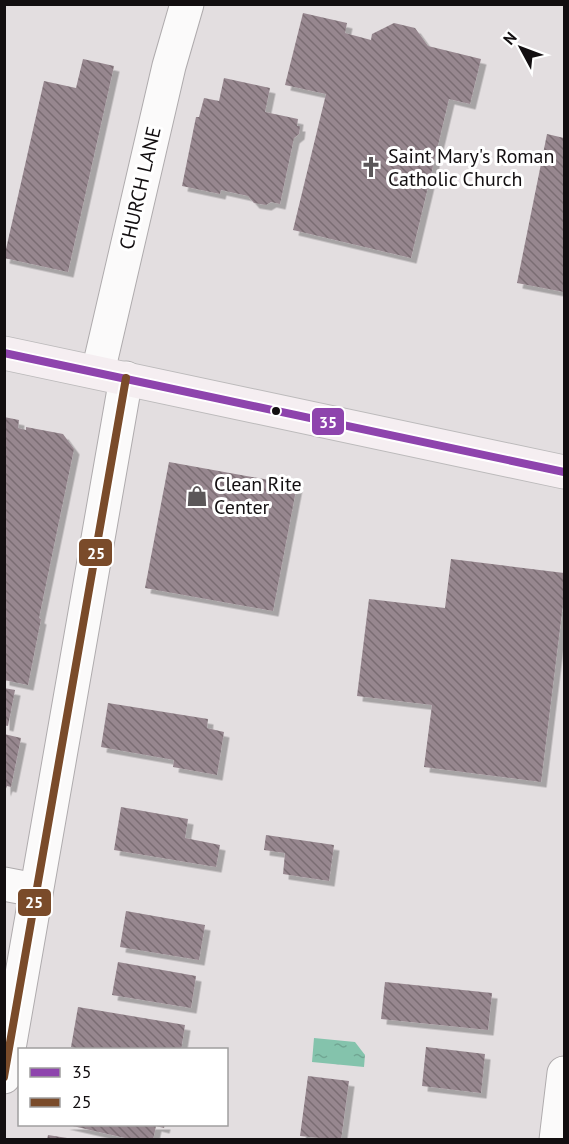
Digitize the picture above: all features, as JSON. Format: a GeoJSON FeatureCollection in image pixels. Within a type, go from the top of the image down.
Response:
{"type":"FeatureCollection","features":[{"type":"Feature","properties":{"kind":"main road"},"geometry":{"type":"LineString","coordinates":[[4,353],[564,471]]}},
{"type":"Feature","properties":{"kind":"street","name":"CHURCH LANE"},"geometry":{"type":"LineString","coordinates":[[4,1077],[20,887],[169,66],[187,4]]}},
{"type":"Feature","properties":{"kind":"street"},"geometry":{"type":"LineString","coordinates":[[556,1140],[564,1073]]}},
{"type":"Feature","properties":{"kind":"water"},"geometry":{"type":"Polygon","coordinates":[[[314,1038],[355,1042],[365,1055],[364,1067],[312,1062],[314,1038]]]}},
{"type":"Feature","properties":{"kind":"building","name":"Saint Mary's Roman Catholic Church"},"geometry":{"type":"Polygon","coordinates":[[[303,13],[347,23],[345,33],[371,40],[372,34],[394,23],[415,28],[428,46],[481,59],[470,104],[449,99],[411,258],[293,230],[326,94],[285,85],[303,13]]]}},
{"type":"Feature","properties":{"kind":"building"},"geometry":{"type":"Polygon","coordinates":[[[83,59],[114,66],[68,272],[4,258],[44,81],[76,88],[83,59]]]}},
{"type":"Feature","properties":{"kind":"building"},"geometry":{"type":"Polygon","coordinates":[[[224,78],[270,88],[265,112],[298,119],[299,134],[294,138],[280,204],[254,203],[248,196],[221,190],[220,194],[182,186],[196,117],[199,117],[204,98],[219,101],[224,78]]]}},
{"type":"Feature","properties":{"kind":"building"},"geometry":{"type":"Polygon","coordinates":[[[547,134],[564,138],[564,292],[517,283],[547,134]]]}},
{"type":"Feature","properties":{"kind":"building"},"geometry":{"type":"Polygon","coordinates":[[[4,417],[19,420],[18,428],[26,430],[26,427],[63,434],[74,449],[39,618],[41,619],[28,685],[4,680],[4,417]]]}},
{"type":"Feature","properties":{"kind":"building"},"geometry":{"type":"Polygon","coordinates":[[[169,462],[297,485],[273,611],[145,588],[169,462]]]}},
{"type":"Feature","properties":{"kind":"building"},"geometry":{"type":"Polygon","coordinates":[[[451,559],[564,573],[564,596],[541,782],[424,767],[432,705],[357,696],[369,599],[445,608],[451,559]]]}},
{"type":"Feature","properties":{"kind":"building"},"geometry":{"type":"Polygon","coordinates":[[[4,688],[15,690],[8,726],[4,725],[4,688]]]}},
{"type":"Feature","properties":{"kind":"building"},"geometry":{"type":"Polygon","coordinates":[[[108,703],[208,719],[207,728],[224,732],[217,775],[173,767],[174,760],[101,747],[108,703]]]}},
{"type":"Feature","properties":{"kind":"building"},"geometry":{"type":"Polygon","coordinates":[[[4,734],[21,738],[11,787],[7,786],[5,791],[4,734]]]}},
{"type":"Feature","properties":{"kind":"building"},"geometry":{"type":"Polygon","coordinates":[[[121,807],[188,819],[185,838],[220,845],[216,867],[114,850],[121,807]]]}},
{"type":"Feature","properties":{"kind":"building"},"geometry":{"type":"Polygon","coordinates":[[[266,835],[334,845],[329,881],[283,874],[285,853],[264,850],[266,835]]]}},
{"type":"Feature","properties":{"kind":"building"},"geometry":{"type":"Polygon","coordinates":[[[126,911],[205,925],[199,960],[120,947],[126,911]]]}},
{"type":"Feature","properties":{"kind":"building"},"geometry":{"type":"Polygon","coordinates":[[[118,962],[196,976],[191,1008],[112,995],[118,962]]]}},
{"type":"Feature","properties":{"kind":"building"},"geometry":{"type":"Polygon","coordinates":[[[385,982],[492,993],[488,1030],[381,1019],[385,982]]]}},
{"type":"Feature","properties":{"kind":"building"},"geometry":{"type":"Polygon","coordinates":[[[78,1007],[185,1025],[181,1048],[71,1047],[78,1007]]]}},
{"type":"Feature","properties":{"kind":"building"},"geometry":{"type":"Polygon","coordinates":[[[426,1047],[485,1054],[481,1093],[422,1086],[426,1047]]]}},
{"type":"Feature","properties":{"kind":"building"},"geometry":{"type":"Polygon","coordinates":[[[308,1076],[349,1081],[341,1140],[300,1136],[308,1076]]]}},
{"type":"Feature","properties":{"kind":"building"},"geometry":{"type":"Polygon","coordinates":[[[73,1126],[156,1126],[153,1140],[134,1140],[73,1126]]]}},
{"type":"Feature","properties":{"kind":"building"},"geometry":{"type":"Polygon","coordinates":[[[48,1135],[67,1138],[67,1140],[47,1140],[48,1135]]]}},
{"type":"Feature","properties":{"kind":"transit line","name":"35"},"geometry":{"type":"LineString","coordinates":[[4,353],[564,472]]}},
{"type":"Feature","properties":{"kind":"transit line","name":"25"},"geometry":{"type":"LineString","coordinates":[[4,1077],[126,378]]}},
{"type":"Feature","properties":{"kind":"place","name":"Saint Mary's Roman Catholic Church"},"geometry":{"type":"Point","coordinates":[371,167]}},
{"type":"Feature","properties":{"kind":"place","name":"Clean Rite Center"},"geometry":{"type":"Point","coordinates":[197,496]}}]}
